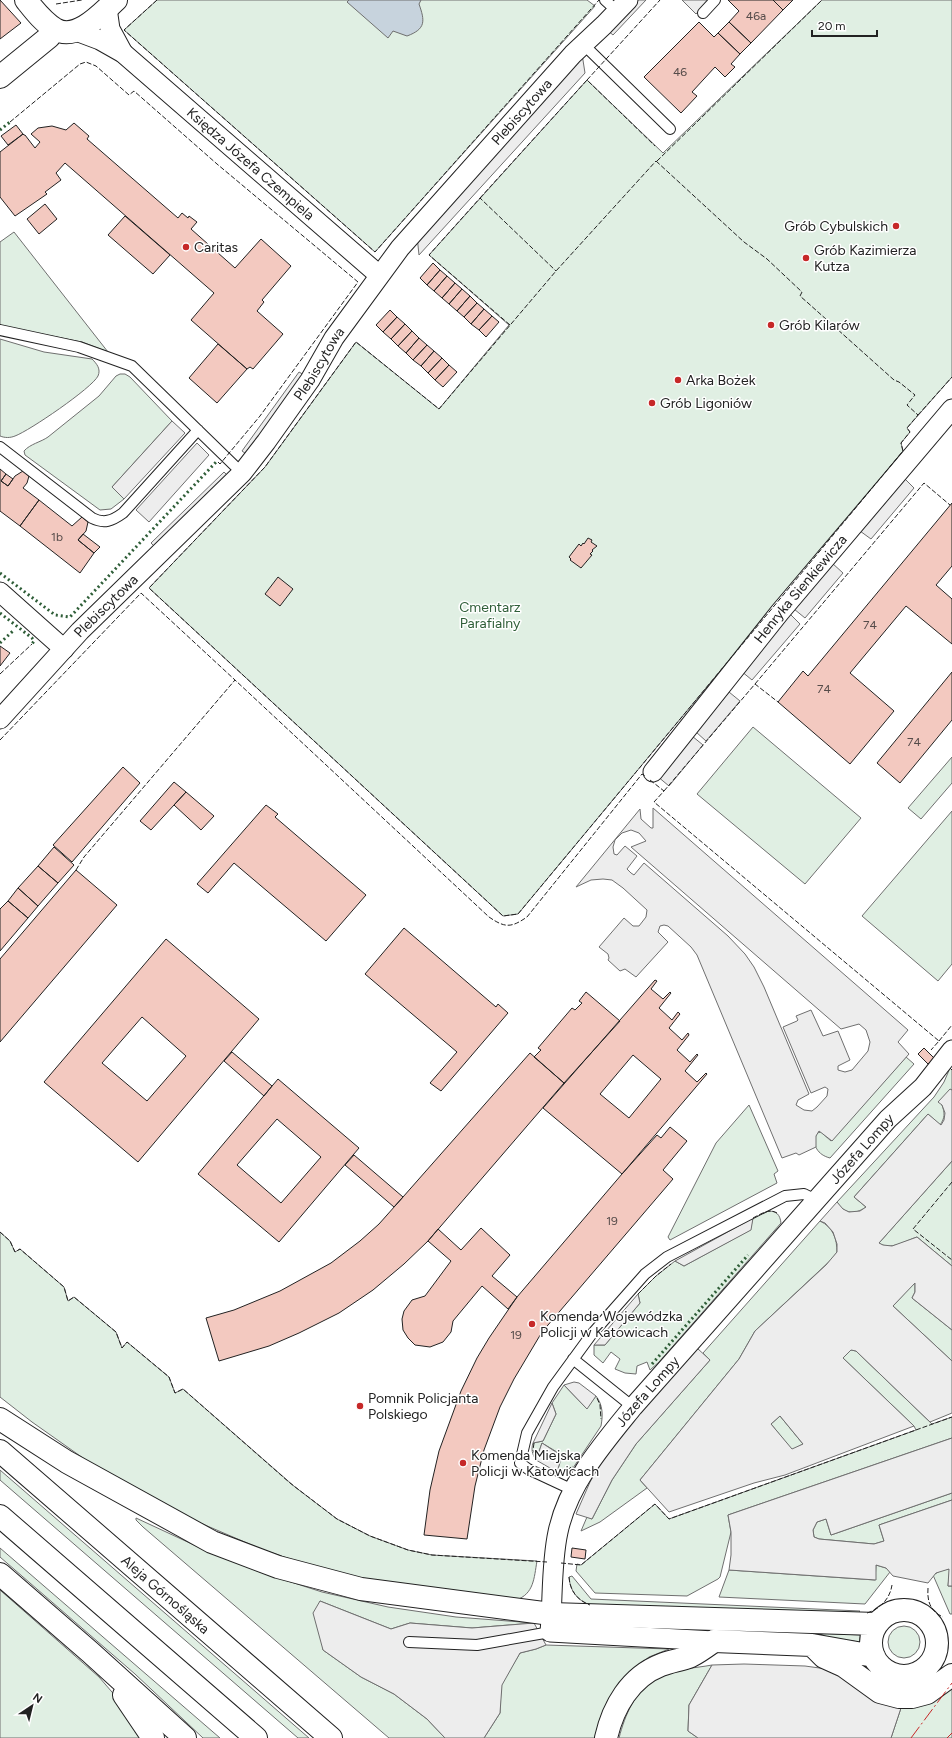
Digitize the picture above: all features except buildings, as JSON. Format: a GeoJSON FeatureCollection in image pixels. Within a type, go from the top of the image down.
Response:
{"type":"FeatureCollection","features":[{"type":"Feature","properties":{"kind":"main road"},"geometry":{"type":"LineString","coordinates":[[26,0],[55,29],[70,32],[76,31],[94,20],[112,4]]}},
{"type":"Feature","properties":{"kind":"main road"},"geometry":{"type":"LineString","coordinates":[[0,77],[49,37],[55,29]]}},
{"type":"Feature","properties":{"kind":"main road"},"geometry":{"type":"LineString","coordinates":[[0,1419],[67,1462],[212,1542],[278,1567],[361,1589],[551,1623],[877,1624]]}},
{"type":"Feature","properties":{"kind":"main road","name":"Aleja Górnośląska"},"geometry":{"type":"LineString","coordinates":[[0,1451],[331,1738]]}},
{"type":"Feature","properties":{"kind":"main road"},"geometry":{"type":"LineString","coordinates":[[0,1516],[256,1738]]}},
{"type":"Feature","properties":{"kind":"main road"},"geometry":{"type":"LineString","coordinates":[[0,1574],[90,1652],[184,1738]]}},
{"type":"Feature","properties":{"kind":"main road"},"geometry":{"type":"LineString","coordinates":[[898,1610],[909,1610],[920,1614],[943,1627],[936,1636],[937,1646],[943,1654],[920,1672],[910,1675],[899,1675],[889,1672],[880,1665],[874,1656],[872,1639],[873,1631],[877,1624],[886,1615],[898,1610]]}},
{"type":"Feature","properties":{"kind":"main road"},"geometry":{"type":"LineString","coordinates":[[606,1738],[613,1715],[622,1697],[634,1682],[646,1672],[661,1665],[691,1656],[714,1641],[812,1645],[874,1656]]}},
{"type":"Feature","properties":{"kind":"main road"},"geometry":{"type":"LineString","coordinates":[[812,1645],[824,1657],[844,1666],[880,1692],[899,1697],[912,1697],[927,1693],[952,1675]]}},
{"type":"Feature","properties":{"kind":"main road"},"geometry":{"type":"LineString","coordinates":[[90,1652],[118,1686],[153,1738]]}},
{"type":"Feature","properties":{"kind":"street","name":"Księdza Józefa Czempiela"},"geometry":{"type":"LineString","coordinates":[[112,4],[110,29],[123,53]]}},
{"type":"Feature","properties":{"kind":"street","name":"Plebiscytowa"},"geometry":{"type":"LineString","coordinates":[[0,719],[64,649],[242,473],[292,405],[314,372],[330,344],[379,275],[408,238],[583,44],[604,25],[617,4]]}},
{"type":"Feature","properties":{"kind":"street","name":"Księdza Józefa Czempiela"},"geometry":{"type":"LineString","coordinates":[[76,31],[87,34],[123,53],[379,275]]}},
{"type":"Feature","properties":{"kind":"street","name":"Henryka Sienkiewicza"},"geometry":{"type":"LineString","coordinates":[[652,772],[780,612],[952,409]]}},
{"type":"Feature","properties":{"kind":"street"},"geometry":{"type":"LineString","coordinates":[[0,592],[64,649]]}},
{"type":"Feature","properties":{"kind":"street","name":"Józefa Lompy"},"geometry":{"type":"LineString","coordinates":[[551,1623],[553,1572],[557,1533],[561,1518],[573,1490],[598,1449],[632,1407],[888,1119],[923,1087],[952,1050]]}},
{"type":"Feature","properties":{"kind":"street"},"geometry":{"type":"LineString","coordinates":[[551,1623],[714,1641]]}},
{"type":"Feature","properties":{"kind":"lane"},"geometry":{"type":"LineString","coordinates":[[703,13],[715,0]]}},
{"type":"Feature","properties":{"kind":"lane"},"geometry":{"type":"LineString","coordinates":[[583,44],[670,129]]}},
{"type":"Feature","properties":{"kind":"lane"},"geometry":{"type":"LineString","coordinates":[[0,330],[79,347],[132,366],[242,473]]}},
{"type":"Feature","properties":{"kind":"lane"},"geometry":{"type":"LineString","coordinates":[[0,447],[92,518],[100,522],[107,522],[115,519],[123,513],[198,430]]}},
{"type":"Feature","properties":{"kind":"lane"},"geometry":{"type":"LineString","coordinates":[[573,1490],[528,1470],[520,1463],[528,1433],[553,1387],[591,1335],[645,1274],[667,1257],[785,1196],[804,1194],[816,1200]]}},
{"type":"Feature","properties":{"kind":"lane"},"geometry":{"type":"LineString","coordinates":[[573,1359],[632,1407]]}},
{"type":"Feature","properties":{"kind":"lane"},"geometry":{"type":"LineString","coordinates":[[409,1642],[478,1644],[551,1623]]}},
{"type":"Feature","properties":{"kind":"green space"},"geometry":{"type":"Polygon","coordinates":[[[157,0],[587,0],[595,6],[375,252],[124,30],[157,0]]]}},
{"type":"Feature","properties":{"kind":"green space","name":"Cmentarz Parafialny"},"geometry":{"type":"Polygon","coordinates":[[[822,0],[952,0],[952,377],[907,428],[910,432],[901,443],[903,451],[518,914],[503,916],[149,588],[265,467],[356,342],[439,409],[509,325],[429,255],[587,80],[663,153],[822,0]]]}},
{"type":"Feature","properties":{"kind":"green space"},"geometry":{"type":"Polygon","coordinates":[[[14,232],[108,352],[82,342],[0,326],[0,242],[14,232]]]}},
{"type":"Feature","properties":{"kind":"green space"},"geometry":{"type":"Polygon","coordinates":[[[0,339],[44,352],[92,359],[98,367],[98,376],[84,390],[60,409],[33,426],[13,437],[0,436],[0,339]]]}},
{"type":"Feature","properties":{"kind":"green space"},"geometry":{"type":"Polygon","coordinates":[[[125,374],[130,377],[172,421],[112,487],[124,499],[111,509],[100,510],[25,455],[24,451],[48,437],[99,396],[116,376],[125,374]]]}},
{"type":"Feature","properties":{"kind":"green space"},"geometry":{"type":"Polygon","coordinates":[[[753,727],[861,818],[805,884],[697,794],[753,727]]]}},
{"type":"Feature","properties":{"kind":"green space"},"geometry":{"type":"Polygon","coordinates":[[[952,757],[952,783],[921,819],[908,808],[952,757]]]}},
{"type":"Feature","properties":{"kind":"green space"},"geometry":{"type":"Polygon","coordinates":[[[952,811],[952,964],[938,981],[862,916],[952,811]]]}},
{"type":"Feature","properties":{"kind":"green space"},"geometry":{"type":"Polygon","coordinates":[[[906,1057],[914,1064],[830,1158],[822,1155],[815,1145],[815,1137],[817,1133],[821,1132],[831,1141],[906,1057]]]}},
{"type":"Feature","properties":{"kind":"green space"},"geometry":{"type":"Polygon","coordinates":[[[950,1068],[952,1070],[952,1090],[951,1089],[942,1105],[944,1115],[940,1125],[928,1114],[854,1197],[866,1207],[862,1210],[854,1212],[843,1209],[837,1202],[934,1097],[944,1082],[950,1068]]]}},
{"type":"Feature","properties":{"kind":"green space"},"geometry":{"type":"Polygon","coordinates":[[[749,1105],[778,1171],[774,1174],[777,1183],[670,1240],[668,1237],[716,1143],[749,1105]]]}},
{"type":"Feature","properties":{"kind":"green space"},"geometry":{"type":"Polygon","coordinates":[[[952,1161],[952,1266],[917,1237],[893,1246],[879,1243],[952,1161]]]}},
{"type":"Feature","properties":{"kind":"green space"},"geometry":{"type":"Polygon","coordinates":[[[768,1211],[778,1214],[781,1223],[659,1362],[650,1370],[647,1362],[637,1366],[636,1374],[625,1373],[615,1369],[620,1359],[611,1352],[603,1363],[594,1355],[594,1345],[605,1345],[640,1303],[638,1294],[656,1276],[675,1261],[684,1266],[750,1230],[753,1218],[768,1211]]]}},
{"type":"Feature","properties":{"kind":"green space"},"geometry":{"type":"Polygon","coordinates":[[[820,1221],[831,1230],[835,1238],[837,1252],[833,1258],[755,1331],[739,1359],[640,1480],[647,1488],[600,1522],[581,1531],[587,1517],[592,1519],[612,1480],[636,1444],[710,1360],[703,1353],[820,1221]]]}},
{"type":"Feature","properties":{"kind":"green space"},"geometry":{"type":"Polygon","coordinates":[[[0,1232],[10,1241],[15,1252],[20,1249],[64,1287],[68,1301],[74,1297],[116,1332],[122,1348],[127,1342],[169,1377],[175,1393],[183,1389],[295,1487],[337,1519],[370,1536],[408,1550],[432,1555],[537,1561],[534,1579],[530,1590],[516,1600],[363,1579],[296,1561],[261,1549],[191,1519],[100,1470],[32,1422],[0,1397],[0,1232]]]}},
{"type":"Feature","properties":{"kind":"green space"},"geometry":{"type":"Polygon","coordinates":[[[915,1282],[915,1292],[912,1298],[952,1330],[952,1361],[893,1306],[915,1282]]]}},
{"type":"Feature","properties":{"kind":"green space"},"geometry":{"type":"Polygon","coordinates":[[[851,1350],[856,1351],[932,1424],[952,1417],[952,1438],[728,1515],[731,1532],[720,1577],[687,1596],[595,1593],[576,1571],[577,1564],[581,1565],[655,1504],[669,1519],[916,1430],[914,1426],[843,1358],[851,1350]]]}},
{"type":"Feature","properties":{"kind":"green space"},"geometry":{"type":"Polygon","coordinates":[[[564,1385],[586,1408],[596,1396],[602,1410],[602,1418],[601,1426],[573,1468],[563,1472],[557,1472],[562,1455],[542,1443],[536,1460],[532,1447],[533,1443],[543,1441],[556,1414],[552,1403],[564,1385]]]}},
{"type":"Feature","properties":{"kind":"green space"},"geometry":{"type":"Polygon","coordinates":[[[780,1416],[803,1444],[792,1450],[771,1424],[780,1416]]]}},
{"type":"Feature","properties":{"kind":"green space"},"geometry":{"type":"Polygon","coordinates":[[[0,1470],[309,1738],[298,1738],[0,1480],[0,1470]]]}},
{"type":"Feature","properties":{"kind":"green space"},"geometry":{"type":"Polygon","coordinates":[[[952,1493],[952,1500],[879,1525],[884,1541],[874,1544],[819,1539],[814,1537],[813,1530],[817,1522],[826,1519],[831,1535],[952,1493]]]}},
{"type":"Feature","properties":{"kind":"green space"},"geometry":{"type":"Polygon","coordinates":[[[136,1518],[207,1551],[260,1572],[322,1592],[388,1607],[456,1617],[534,1623],[472,1628],[410,1623],[391,1629],[320,1601],[323,1650],[361,1677],[394,1694],[427,1719],[445,1738],[389,1738],[143,1527],[136,1520],[136,1518]]]}},
{"type":"Feature","properties":{"kind":"green space"},"geometry":{"type":"Polygon","coordinates":[[[0,1548],[220,1738],[203,1738],[135,1674],[0,1557],[0,1548]]]}},
{"type":"Feature","properties":{"kind":"green space"},"geometry":{"type":"Polygon","coordinates":[[[876,1565],[886,1568],[890,1572],[865,1604],[719,1597],[729,1570],[875,1580],[876,1565]]]}},
{"type":"Feature","properties":{"kind":"green space"},"geometry":{"type":"Polygon","coordinates":[[[950,1569],[948,1586],[952,1586],[952,1614],[950,1614],[933,1575],[942,1570],[950,1569]]]}},
{"type":"Feature","properties":{"kind":"green space"},"geometry":{"type":"Polygon","coordinates":[[[572,1576],[591,1599],[860,1611],[855,1616],[590,1605],[578,1598],[573,1591],[569,1577],[572,1576]]]}},
{"type":"Feature","properties":{"kind":"green space"},"geometry":{"type":"Polygon","coordinates":[[[0,1590],[99,1677],[118,1699],[144,1738],[0,1738],[0,1590]]]}},
{"type":"Feature","properties":{"kind":"green space"},"geometry":{"type":"Polygon","coordinates":[[[580,1623],[862,1635],[862,1643],[853,1641],[580,1623]]]}},
{"type":"Feature","properties":{"kind":"green space"},"geometry":{"type":"Polygon","coordinates":[[[904,1626],[915,1631],[920,1642],[915,1653],[904,1658],[893,1653],[888,1642],[893,1631],[904,1626]]]}},
{"type":"Feature","properties":{"kind":"green space"},"geometry":{"type":"Polygon","coordinates":[[[546,1645],[669,1649],[649,1657],[631,1671],[619,1685],[607,1702],[595,1738],[484,1738],[500,1713],[501,1685],[520,1653],[546,1645]]]}},
{"type":"Feature","properties":{"kind":"green space"},"geometry":{"type":"Polygon","coordinates":[[[712,1665],[689,1705],[688,1731],[698,1738],[619,1738],[624,1721],[632,1704],[650,1682],[663,1674],[670,1672],[712,1665]]]}},
{"type":"Feature","properties":{"kind":"green space"},"geometry":{"type":"Polygon","coordinates":[[[952,1686],[952,1738],[891,1738],[901,1708],[952,1686]]]}},
{"type":"Feature","properties":{"kind":"shaded area"},"geometry":{"type":"Polygon","coordinates":[[[349,0],[421,0],[419,4],[423,20],[421,27],[407,36],[393,31],[388,38],[347,2],[349,0]]]}},
{"type":"Feature","properties":{"kind":"shaded area"},"geometry":{"type":"Polygon","coordinates":[[[635,0],[646,0],[613,35],[607,30],[635,0]]]}},
{"type":"Feature","properties":{"kind":"shaded area"},"geometry":{"type":"Polygon","coordinates":[[[682,0],[709,0],[696,14],[682,0]]]}},
{"type":"Feature","properties":{"kind":"shaded area"},"geometry":{"type":"Polygon","coordinates":[[[582,54],[585,73],[419,255],[417,236],[582,54]]]}},
{"type":"Feature","properties":{"kind":"shaded area"},"geometry":{"type":"Polygon","coordinates":[[[299,372],[306,376],[249,456],[242,451],[299,372]]]}},
{"type":"Feature","properties":{"kind":"shaded area"},"geometry":{"type":"Polygon","coordinates":[[[172,421],[185,433],[124,499],[112,487],[172,421]]]}},
{"type":"Feature","properties":{"kind":"shaded area"},"geometry":{"type":"Polygon","coordinates":[[[197,443],[209,455],[149,522],[136,510],[197,443]]]}},
{"type":"Feature","properties":{"kind":"shaded area"},"geometry":{"type":"Polygon","coordinates":[[[224,472],[230,478],[157,549],[151,543],[224,472]]]}},
{"type":"Feature","properties":{"kind":"shaded area"},"geometry":{"type":"Polygon","coordinates":[[[904,478],[914,488],[871,539],[860,531],[904,478]]]}},
{"type":"Feature","properties":{"kind":"shaded area"},"geometry":{"type":"Polygon","coordinates":[[[832,563],[843,573],[805,618],[794,609],[832,563]]]}},
{"type":"Feature","properties":{"kind":"shaded area"},"geometry":{"type":"Polygon","coordinates":[[[789,613],[800,624],[752,680],[741,671],[789,613]]]}},
{"type":"Feature","properties":{"kind":"shaded area"},"geometry":{"type":"Polygon","coordinates":[[[729,692],[740,701],[706,741],[696,732],[729,692]]]}},
{"type":"Feature","properties":{"kind":"shaded area"},"geometry":{"type":"Polygon","coordinates":[[[692,736],[703,745],[669,786],[657,776],[692,736]]]}},
{"type":"Feature","properties":{"kind":"shaded area"},"geometry":{"type":"Polygon","coordinates":[[[653,808],[908,1030],[898,1042],[909,1054],[832,1141],[819,1131],[816,1136],[816,1147],[799,1155],[796,1153],[782,1158],[697,955],[691,947],[668,926],[660,926],[658,932],[668,942],[636,977],[625,969],[620,971],[608,960],[608,954],[599,947],[624,918],[633,926],[639,926],[646,917],[647,910],[612,880],[591,880],[576,887],[640,809],[641,819],[653,828],[653,808]],[[631,830],[622,833],[615,840],[613,847],[614,854],[617,855],[625,846],[637,856],[627,869],[631,873],[634,875],[644,863],[728,936],[745,954],[754,967],[764,987],[809,1094],[798,1100],[796,1105],[804,1110],[812,1111],[827,1096],[828,1089],[825,1087],[811,1093],[783,1027],[797,1021],[796,1016],[811,1010],[823,1036],[838,1031],[850,1060],[838,1066],[838,1070],[845,1072],[852,1070],[868,1051],[870,1042],[866,1030],[859,1024],[841,1029],[631,847],[646,841],[639,833],[631,830]]]}},
{"type":"Feature","properties":{"kind":"shaded area"},"geometry":{"type":"Polygon","coordinates":[[[950,1089],[952,1090],[952,1161],[879,1243],[892,1246],[917,1237],[952,1266],[952,1330],[912,1298],[915,1292],[915,1283],[893,1306],[952,1361],[952,1413],[930,1422],[856,1351],[851,1350],[843,1358],[914,1426],[785,1475],[754,1483],[669,1512],[640,1480],[739,1359],[755,1331],[826,1265],[837,1252],[837,1244],[833,1232],[825,1223],[820,1221],[837,1202],[843,1209],[849,1212],[860,1211],[866,1207],[854,1197],[928,1114],[941,1125],[944,1120],[945,1113],[942,1105],[938,1102],[950,1089]],[[780,1416],[771,1424],[792,1449],[803,1444],[780,1416]]]}},
{"type":"Feature","properties":{"kind":"shaded area"},"geometry":{"type":"Polygon","coordinates":[[[753,1218],[751,1230],[684,1266],[675,1261],[753,1218]]]}},
{"type":"Feature","properties":{"kind":"shaded area"},"geometry":{"type":"Polygon","coordinates":[[[638,1294],[640,1303],[605,1345],[594,1345],[638,1294]]]}},
{"type":"Feature","properties":{"kind":"shaded area"},"geometry":{"type":"Polygon","coordinates":[[[697,1348],[710,1360],[636,1444],[612,1480],[592,1519],[576,1514],[590,1482],[602,1461],[622,1434],[697,1348]]]}},
{"type":"Feature","properties":{"kind":"shaded area"},"geometry":{"type":"Polygon","coordinates":[[[574,1382],[579,1383],[596,1396],[587,1409],[564,1385],[574,1382]]]}},
{"type":"Feature","properties":{"kind":"shaded area"},"geometry":{"type":"Polygon","coordinates":[[[552,1403],[556,1414],[543,1441],[533,1443],[552,1403]]]}},
{"type":"Feature","properties":{"kind":"shaded area"},"geometry":{"type":"Polygon","coordinates":[[[952,1438],[952,1493],[831,1535],[826,1519],[817,1522],[813,1530],[814,1537],[819,1539],[874,1544],[884,1541],[879,1525],[952,1500],[952,1586],[948,1586],[949,1569],[936,1573],[928,1583],[893,1576],[886,1568],[876,1565],[876,1580],[729,1570],[731,1555],[731,1532],[728,1515],[952,1438]]]}},
{"type":"Feature","properties":{"kind":"shaded area"},"geometry":{"type":"Polygon","coordinates":[[[542,1443],[562,1456],[557,1472],[536,1460],[542,1443]]]}},
{"type":"Feature","properties":{"kind":"shaded area"},"geometry":{"type":"Polygon","coordinates":[[[320,1601],[391,1629],[410,1623],[472,1628],[534,1623],[546,1645],[520,1653],[502,1685],[500,1713],[484,1738],[445,1738],[427,1719],[394,1694],[361,1677],[323,1650],[313,1613],[320,1601]]]}},
{"type":"Feature","properties":{"kind":"shaded area"},"geometry":{"type":"Polygon","coordinates":[[[744,1664],[805,1666],[834,1670],[901,1708],[891,1738],[698,1738],[688,1731],[689,1705],[712,1665],[744,1664]]]}},
{"type":"Feature","properties":{"kind":"hedge"},"geometry":{"type":"LineString","coordinates":[[0,130],[10,122]]}},
{"type":"Feature","properties":{"kind":"hedge"},"geometry":{"type":"LineString","coordinates":[[0,573],[55,615],[70,617],[217,461]]}},
{"type":"Feature","properties":{"kind":"hedge"},"geometry":{"type":"LineString","coordinates":[[0,613],[32,638],[34,641],[32,644]]}},
{"type":"Feature","properties":{"kind":"hedge"},"geometry":{"type":"LineString","coordinates":[[0,643],[14,630]]}},
{"type":"Feature","properties":{"kind":"hedge"},"geometry":{"type":"LineString","coordinates":[[652,1364],[748,1255]]}},
{"type":"Feature","properties":{"kind":"fence"},"geometry":{"type":"LineString","coordinates":[[56,4],[82,0]]}},
{"type":"Feature","properties":{"kind":"fence"},"geometry":{"type":"LineString","coordinates":[[157,0],[124,30],[375,252],[599,0]]}},
{"type":"Feature","properties":{"kind":"fence"},"geometry":{"type":"LineString","coordinates":[[587,80],[660,0]]}},
{"type":"Feature","properties":{"kind":"fence"},"geometry":{"type":"LineString","coordinates":[[657,161],[822,0]]}},
{"type":"Feature","properties":{"kind":"fence"},"geometry":{"type":"LineString","coordinates":[[10,122],[80,64],[86,62],[96,66],[129,95],[134,91],[217,164],[358,282],[260,416],[220,464],[217,461]]}},
{"type":"Feature","properties":{"kind":"fence"},"geometry":{"type":"LineString","coordinates":[[480,198],[587,80],[655,146]]}},
{"type":"Feature","properties":{"kind":"fence"},"geometry":{"type":"LineString","coordinates":[[656,161],[744,242],[767,259],[802,292],[800,296],[894,380],[899,382],[915,395],[907,405],[918,415],[907,428],[910,432],[901,443],[903,451],[518,914],[503,916],[149,588],[265,467],[356,342],[439,409],[556,271],[656,161]]}},
{"type":"Feature","properties":{"kind":"fence"},"geometry":{"type":"LineString","coordinates":[[510,325],[429,255],[480,198],[556,271]]}},
{"type":"Feature","properties":{"kind":"fence"},"geometry":{"type":"LineString","coordinates":[[918,415],[952,377]]}},
{"type":"Feature","properties":{"kind":"fence"},"geometry":{"type":"LineString","coordinates":[[755,684],[924,483],[950,505]]}},
{"type":"Feature","properties":{"kind":"fence"},"geometry":{"type":"LineString","coordinates":[[0,740],[141,593],[235,680]]}},
{"type":"Feature","properties":{"kind":"fence"},"geometry":{"type":"LineString","coordinates":[[0,674],[32,644]]}},
{"type":"Feature","properties":{"kind":"fence"},"geometry":{"type":"LineString","coordinates":[[76,870],[84,857],[235,680],[489,917],[504,925],[512,925],[527,917],[642,774],[645,776]]}},
{"type":"Feature","properties":{"kind":"fence"},"geometry":{"type":"LineString","coordinates":[[664,791],[755,684],[778,702]]}},
{"type":"Feature","properties":{"kind":"fence"},"geometry":{"type":"LineString","coordinates":[[650,780],[664,791],[654,802],[939,1041],[931,1050]]}},
{"type":"Feature","properties":{"kind":"fence"},"geometry":{"type":"LineString","coordinates":[[939,1041],[952,1025]]}},
{"type":"Feature","properties":{"kind":"fence"},"geometry":{"type":"LineString","coordinates":[[952,1182],[913,1229],[952,1260]]}},
{"type":"Feature","properties":{"kind":"fence"},"geometry":{"type":"LineString","coordinates":[[753,1218],[768,1211],[777,1213]]}},
{"type":"Feature","properties":{"kind":"fence"},"geometry":{"type":"LineString","coordinates":[[0,1232],[10,1241],[15,1252],[20,1249],[64,1287],[68,1301],[74,1297],[116,1332],[122,1348],[127,1342],[169,1377],[175,1393],[183,1389],[290,1483],[337,1519],[370,1536],[408,1550],[432,1555],[547,1562]]}},
{"type":"Feature","properties":{"kind":"fence"},"geometry":{"type":"LineString","coordinates":[[638,1294],[656,1276],[671,1264]]}},
{"type":"Feature","properties":{"kind":"fence"},"geometry":{"type":"LineString","coordinates":[[597,1398],[600,1405],[601,1419]]}},
{"type":"Feature","properties":{"kind":"fence"},"geometry":{"type":"LineString","coordinates":[[561,1563],[581,1565],[655,1504],[669,1519],[952,1417]]}},
{"type":"Feature","properties":{"kind":"fence"},"geometry":{"type":"LineString","coordinates":[[534,1443],[533,1450],[536,1457]]}},
{"type":"Feature","properties":{"kind":"fence"},"geometry":{"type":"LineString","coordinates":[[560,1471],[567,1470],[573,1466]]}},
{"type":"Feature","properties":{"kind":"fence"},"geometry":{"type":"LineString","coordinates":[[569,1577],[571,1587],[575,1594],[578,1598],[590,1605]]}},
{"type":"Feature","properties":{"kind":"fence"},"geometry":{"type":"LineString","coordinates":[[867,1613],[884,1603],[889,1595],[892,1585]]}},
{"type":"Feature","properties":{"kind":"fence"},"geometry":{"type":"LineString","coordinates":[[928,1588],[928,1597],[932,1609],[943,1617]]}},
{"type":"Feature","properties":{"kind":"power"},"geometry":{"type":"LineString","coordinates":[[911,1738],[952,1683]]}},
{"type":"Feature","properties":{"kind":"power"},"geometry":{"type":"LineString","coordinates":[[947,1738],[952,1733]]}},
{"type":"Feature","properties":{"kind":"place","name":"Grób Cybulskich"},"geometry":{"type":"Point","coordinates":[896,226]}},
{"type":"Feature","properties":{"kind":"place","name":"Caritas"},"geometry":{"type":"Point","coordinates":[186,247]}},
{"type":"Feature","properties":{"kind":"place","name":"Grób Kazimierza Kutza"},"geometry":{"type":"Point","coordinates":[806,258]}},
{"type":"Feature","properties":{"kind":"place","name":"Grób Kilarów"},"geometry":{"type":"Point","coordinates":[771,325]}},
{"type":"Feature","properties":{"kind":"place","name":"Arka Bożek"},"geometry":{"type":"Point","coordinates":[678,380]}},
{"type":"Feature","properties":{"kind":"place","name":"Grób Ligoniów"},"geometry":{"type":"Point","coordinates":[652,403]}},
{"type":"Feature","properties":{"kind":"place","name":"Komenda Wojewódzka Policji w Katowicach"},"geometry":{"type":"Point","coordinates":[532,1324]}},
{"type":"Feature","properties":{"kind":"place","name":"Pomnik Policjanta Polskiego"},"geometry":{"type":"Point","coordinates":[360,1406]}},
{"type":"Feature","properties":{"kind":"place","name":"Komenda Miejska Policji w Katowicach"},"geometry":{"type":"Point","coordinates":[463,1463]}}]}
